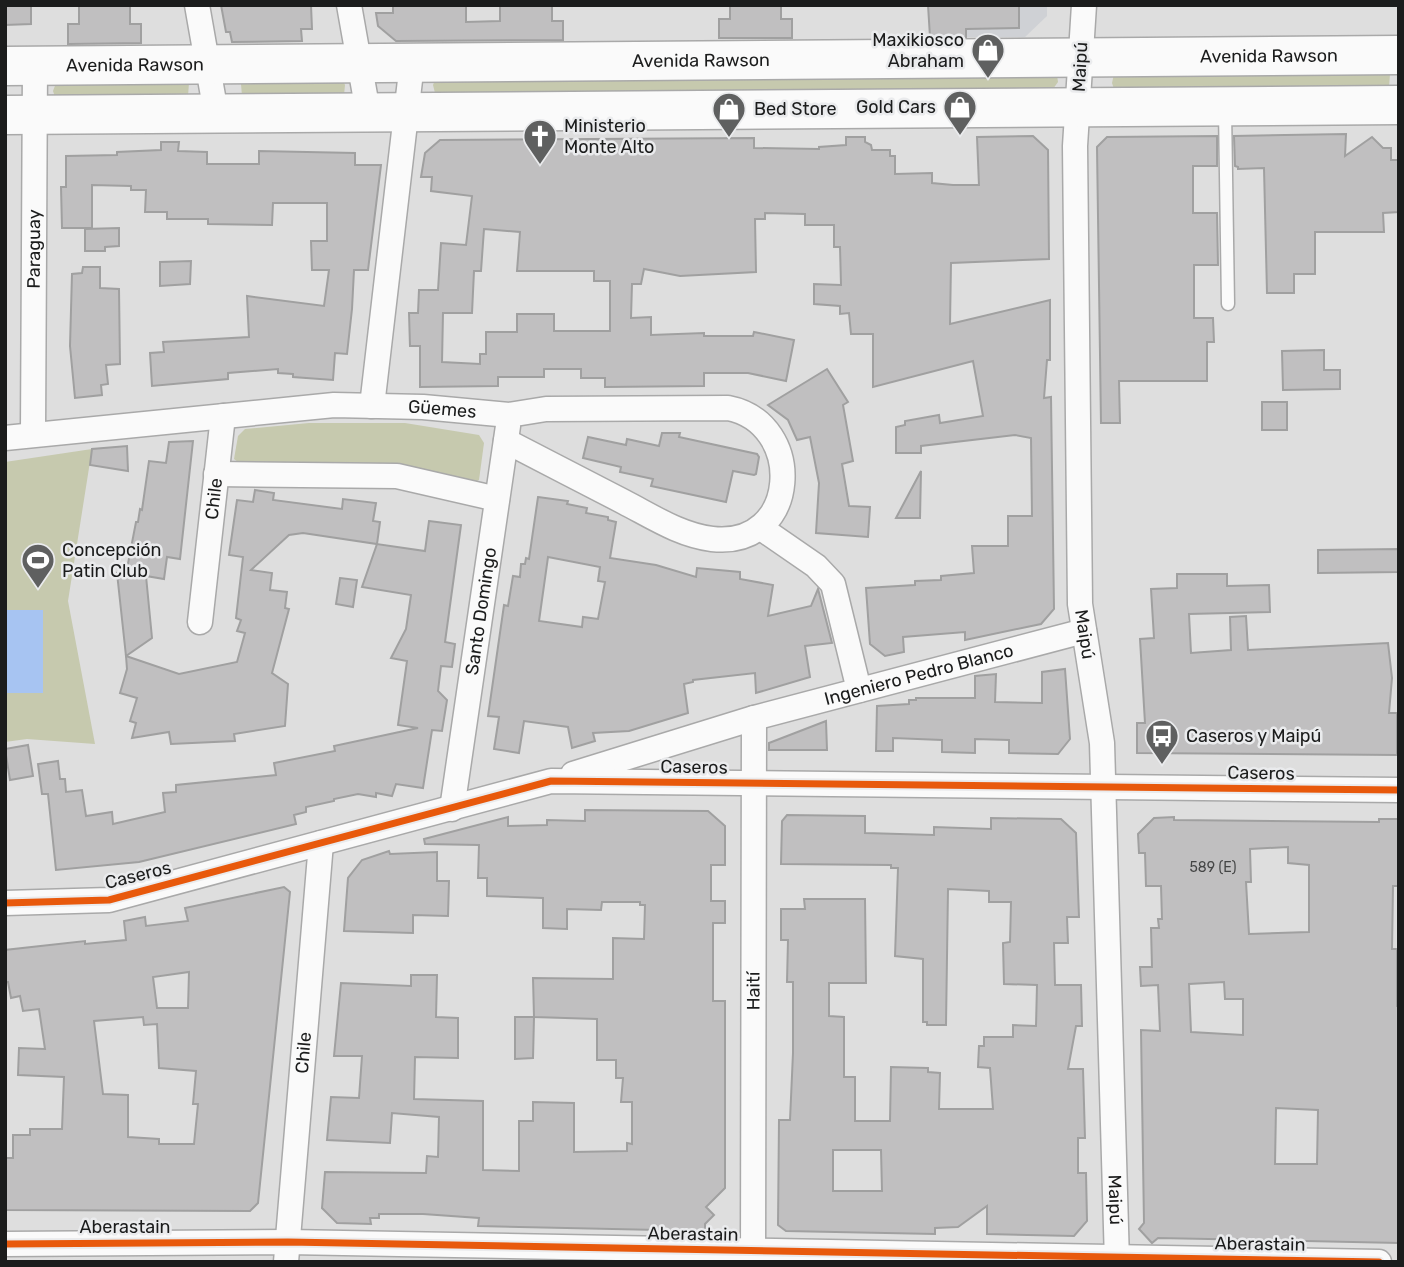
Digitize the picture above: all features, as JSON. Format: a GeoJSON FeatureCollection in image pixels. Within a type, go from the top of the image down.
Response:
{"type":"FeatureCollection","features":[{"type":"Feature","properties":{"kind":"main road","name":"Avenida Rawson"},"geometry":{"type":"LineString","coordinates":[[20,66],[1399,55]]}},
{"type":"Feature","properties":{"kind":"main road"},"geometry":{"type":"LineString","coordinates":[[20,114],[1399,105]]}},
{"type":"Feature","properties":{"kind":"street"},"geometry":{"type":"LineString","coordinates":[[197,5],[216,113]]}},
{"type":"Feature","properties":{"kind":"street"},"geometry":{"type":"LineString","coordinates":[[349,5],[368,112]]}},
{"type":"Feature","properties":{"kind":"street","name":"Maipú"},"geometry":{"type":"LineString","coordinates":[[1084,5],[1075,146],[1080,604],[1102,743],[1117,1259]]}},
{"type":"Feature","properties":{"kind":"street"},"geometry":{"type":"LineString","coordinates":[[372,406],[412,63]]}},
{"type":"Feature","properties":{"kind":"street","name":"Paraguay"},"geometry":{"type":"LineString","coordinates":[[20,66],[33,433]]}},
{"type":"Feature","properties":{"kind":"street","name":"Güemes"},"geometry":{"type":"LineString","coordinates":[[5,438],[33,433],[334,405],[423,407],[509,415],[546,409],[729,408],[759,423],[773,441],[782,461],[784,483],[777,504],[761,527]]}},
{"type":"Feature","properties":{"kind":"street","name":"Santo Domingo"},"geometry":{"type":"LineString","coordinates":[[452,809],[509,415]]}},
{"type":"Feature","properties":{"kind":"street","name":"Chile"},"geometry":{"type":"LineString","coordinates":[[200,622],[223,416]]}},
{"type":"Feature","properties":{"kind":"street"},"geometry":{"type":"LineString","coordinates":[[506,441],[688,534],[713,539],[734,538],[750,534],[761,527],[816,566],[832,584],[859,690]]}},
{"type":"Feature","properties":{"kind":"street"},"geometry":{"type":"LineString","coordinates":[[216,474],[397,476],[497,499]]}},
{"type":"Feature","properties":{"kind":"street","name":"Ingeniero Pedro Blanco"},"geometry":{"type":"LineString","coordinates":[[754,718],[1084,631]]}},
{"type":"Feature","properties":{"kind":"street","name":"Caseros"},"geometry":{"type":"LineString","coordinates":[[5,903],[109,900],[452,809],[754,718]]}},
{"type":"Feature","properties":{"kind":"street","name":"Haití"},"geometry":{"type":"LineString","coordinates":[[752,1256],[754,718]]}},
{"type":"Feature","properties":{"kind":"street","name":"Caseros"},"geometry":{"type":"LineString","coordinates":[[551,781],[1399,790]]}},
{"type":"Feature","properties":{"kind":"street","name":"Chile"},"geometry":{"type":"LineString","coordinates":[[287,1252],[321,843]]}},
{"type":"Feature","properties":{"kind":"street","name":"Aberastain"},"geometry":{"type":"LineString","coordinates":[[5,1244],[287,1252],[1380,1262]]}},
{"type":"Feature","properties":{"kind":"lane"},"geometry":{"type":"LineString","coordinates":[[1225,106],[1228,304]]}},
{"type":"Feature","properties":{"kind":"shaded area"},"geometry":{"type":"Polygon","coordinates":[[[929,5],[1047,5],[1047,16],[1025,37],[930,37],[929,5]]]}},
{"type":"Feature","properties":{"kind":"green space"},"geometry":{"type":"Polygon","coordinates":[[[1114,74],[1390,74],[1389,87],[1114,89],[1114,74]]]}},
{"type":"Feature","properties":{"kind":"green space"},"geometry":{"type":"Polygon","coordinates":[[[1057,75],[1058,82],[1053,89],[436,97],[433,85],[435,80],[1057,75]]]}},
{"type":"Feature","properties":{"kind":"green space"},"geometry":{"type":"Polygon","coordinates":[[[342,78],[345,85],[344,95],[242,96],[241,84],[245,79],[342,78]]]}},
{"type":"Feature","properties":{"kind":"green space"},"geometry":{"type":"Polygon","coordinates":[[[56,83],[189,83],[188,96],[55,97],[53,91],[56,83]]]}},
{"type":"Feature","properties":{"kind":"green space"},"geometry":{"type":"Polygon","coordinates":[[[309,423],[405,423],[479,435],[484,443],[479,480],[475,482],[238,462],[234,459],[238,436],[245,429],[309,423]]]}},
{"type":"Feature","properties":{"kind":"green space","name":"Concepción Patin Club"},"geometry":{"type":"Polygon","coordinates":[[[92,449],[68,601],[95,744],[27,739],[5,742],[5,462],[92,449]]]}},
{"type":"Feature","properties":{"kind":"water"},"geometry":{"type":"Polygon","coordinates":[[[5,610],[43,610],[43,693],[5,693],[5,610]]]}},
{"type":"Feature","properties":{"kind":"building"},"geometry":{"type":"Polygon","coordinates":[[[5,5],[31,5],[31,24],[5,25],[5,5]]]}},
{"type":"Feature","properties":{"kind":"building"},"geometry":{"type":"Polygon","coordinates":[[[79,5],[130,5],[130,24],[141,24],[141,43],[68,44],[68,24],[79,24],[79,5]]]}},
{"type":"Feature","properties":{"kind":"building"},"geometry":{"type":"Polygon","coordinates":[[[221,5],[311,5],[312,29],[301,29],[302,41],[232,42],[230,32],[226,32],[221,5]]]}},
{"type":"Feature","properties":{"kind":"building"},"geometry":{"type":"Polygon","coordinates":[[[393,5],[466,5],[466,22],[500,21],[500,5],[552,5],[552,21],[563,21],[563,40],[396,41],[378,26],[376,13],[393,13],[393,5]]]}},
{"type":"Feature","properties":{"kind":"building"},"geometry":{"type":"Polygon","coordinates":[[[730,5],[781,5],[781,19],[792,19],[792,38],[719,38],[719,19],[730,19],[730,5]]]}},
{"type":"Feature","properties":{"kind":"building"},"geometry":{"type":"Polygon","coordinates":[[[928,5],[1019,5],[1019,28],[966,29],[966,37],[930,37],[928,5]]]}},
{"type":"Feature","properties":{"kind":"building"},"geometry":{"type":"Polygon","coordinates":[[[1346,134],[1345,156],[1372,137],[1383,148],[1391,148],[1391,160],[1399,160],[1399,212],[1383,213],[1384,232],[1315,232],[1315,274],[1294,274],[1294,293],[1267,293],[1264,168],[1238,169],[1235,166],[1234,136],[1346,134]]]}},
{"type":"Feature","properties":{"kind":"building"},"geometry":{"type":"Polygon","coordinates":[[[1033,136],[1048,150],[1049,259],[951,263],[950,324],[1050,300],[1050,360],[1047,360],[1044,398],[1051,397],[1054,609],[1041,624],[965,640],[965,632],[903,637],[904,652],[885,656],[870,644],[866,588],[915,585],[915,581],[941,580],[941,576],[974,573],[972,546],[1008,546],[1008,516],[1032,516],[1031,438],[1015,435],[921,446],[921,453],[896,453],[896,427],[905,425],[905,421],[939,415],[940,423],[983,416],[973,361],[873,387],[873,334],[851,334],[849,313],[840,314],[840,306],[814,304],[814,284],[841,285],[840,247],[834,247],[834,225],[805,225],[805,214],[765,213],[765,219],[755,219],[756,272],[680,276],[644,269],[641,284],[632,284],[631,318],[651,317],[651,335],[704,333],[704,336],[753,336],[754,332],[794,340],[786,381],[748,373],[704,373],[704,386],[605,387],[605,378],[581,378],[581,369],[544,369],[544,377],[498,377],[498,386],[420,387],[420,346],[410,346],[409,313],[418,313],[419,290],[438,290],[441,243],[466,245],[472,196],[431,191],[432,177],[421,177],[425,153],[440,140],[754,138],[754,148],[819,149],[846,145],[846,137],[865,137],[865,142],[871,145],[872,150],[890,150],[890,156],[895,156],[895,174],[932,173],[932,183],[979,185],[977,137],[1033,136]],[[484,229],[481,271],[474,271],[472,313],[443,313],[442,362],[480,364],[480,354],[486,354],[486,332],[517,332],[517,314],[554,314],[554,331],[610,331],[610,281],[594,281],[594,271],[517,271],[520,232],[484,229]]]}},
{"type":"Feature","properties":{"kind":"building"},"geometry":{"type":"Polygon","coordinates":[[[1217,136],[1217,166],[1193,166],[1193,213],[1217,213],[1218,265],[1194,265],[1194,318],[1213,318],[1214,342],[1207,342],[1207,381],[1119,381],[1120,423],[1101,423],[1097,147],[1107,137],[1217,136]]]}},
{"type":"Feature","properties":{"kind":"building"},"geometry":{"type":"Polygon","coordinates":[[[161,142],[179,142],[178,151],[207,152],[207,164],[259,164],[259,151],[355,153],[355,165],[381,165],[368,270],[354,270],[347,354],[335,353],[333,380],[293,377],[293,374],[278,373],[278,369],[228,373],[228,379],[152,386],[150,353],[164,352],[163,342],[249,337],[247,296],[324,306],[329,270],[312,270],[311,241],[327,241],[327,203],[273,203],[272,225],[208,224],[208,219],[167,219],[167,212],[145,212],[146,190],[131,190],[131,186],[92,185],[92,228],[62,228],[61,187],[66,187],[66,156],[117,155],[117,152],[161,150],[161,142]]]}},
{"type":"Feature","properties":{"kind":"building"},"geometry":{"type":"Polygon","coordinates":[[[119,228],[119,246],[105,247],[105,251],[85,251],[85,229],[119,228]]]}},
{"type":"Feature","properties":{"kind":"building"},"geometry":{"type":"Polygon","coordinates":[[[191,261],[190,284],[160,286],[160,262],[191,261]]]}},
{"type":"Feature","properties":{"kind":"building"},"geometry":{"type":"Polygon","coordinates":[[[83,267],[100,267],[100,288],[119,289],[120,364],[106,365],[108,384],[101,385],[102,395],[75,398],[70,346],[72,274],[82,273],[83,267]]]}},
{"type":"Feature","properties":{"kind":"building"},"geometry":{"type":"Polygon","coordinates":[[[1324,350],[1324,370],[1340,370],[1340,389],[1283,390],[1282,351],[1324,350]]]}},
{"type":"Feature","properties":{"kind":"building"},"geometry":{"type":"Polygon","coordinates":[[[827,369],[848,402],[843,405],[853,461],[842,464],[849,506],[870,507],[868,537],[816,533],[819,483],[810,437],[797,440],[788,420],[768,405],[827,369]]]}},
{"type":"Feature","properties":{"kind":"building"},"geometry":{"type":"Polygon","coordinates":[[[1262,402],[1287,402],[1287,430],[1262,430],[1262,402]]]}},
{"type":"Feature","properties":{"kind":"building"},"geometry":{"type":"Polygon","coordinates":[[[662,433],[680,433],[679,437],[757,454],[759,457],[756,474],[733,471],[726,502],[651,486],[653,479],[620,472],[621,467],[583,458],[588,437],[626,445],[627,439],[659,446],[662,433]]]}},
{"type":"Feature","properties":{"kind":"building"},"geometry":{"type":"Polygon","coordinates":[[[193,441],[180,559],[167,557],[164,579],[146,576],[152,638],[126,656],[117,573],[126,574],[136,522],[140,509],[142,510],[149,461],[166,463],[169,442],[193,441]]]}},
{"type":"Feature","properties":{"kind":"building"},"geometry":{"type":"Polygon","coordinates":[[[127,446],[128,471],[90,465],[92,449],[127,446]]]}},
{"type":"Feature","properties":{"kind":"building"},"geometry":{"type":"Polygon","coordinates":[[[921,471],[920,518],[896,518],[921,471]]]}},
{"type":"Feature","properties":{"kind":"building"},"geometry":{"type":"Polygon","coordinates":[[[255,490],[274,493],[273,500],[342,509],[343,499],[376,503],[373,521],[380,522],[377,544],[303,533],[289,535],[251,570],[272,573],[270,590],[287,592],[285,608],[289,609],[272,673],[288,684],[285,726],[234,734],[235,741],[171,744],[169,732],[132,738],[136,723],[130,721],[137,698],[120,693],[127,669],[126,656],[179,674],[237,662],[245,633],[237,631],[241,620],[236,618],[243,557],[229,555],[237,500],[253,502],[255,490]]]}},
{"type":"Feature","properties":{"kind":"building"},"geometry":{"type":"Polygon","coordinates":[[[538,497],[568,501],[567,504],[587,508],[586,513],[608,517],[608,520],[616,522],[610,558],[656,565],[696,577],[697,568],[740,572],[740,579],[773,585],[768,616],[811,606],[818,589],[832,643],[805,646],[810,677],[756,693],[755,673],[693,680],[684,684],[688,713],[629,731],[593,733],[595,741],[572,748],[568,727],[524,721],[519,753],[494,749],[499,717],[488,716],[504,605],[508,606],[513,576],[520,577],[521,564],[525,564],[526,558],[529,559],[538,497]],[[548,557],[539,621],[582,627],[583,617],[598,619],[605,582],[598,581],[600,567],[548,557]]]}},
{"type":"Feature","properties":{"kind":"building"},"geometry":{"type":"Polygon","coordinates":[[[429,521],[461,525],[445,642],[455,644],[452,667],[441,666],[438,691],[447,700],[442,731],[432,730],[423,788],[396,784],[392,796],[376,793],[376,797],[358,794],[334,799],[306,807],[306,812],[294,815],[296,824],[139,862],[56,870],[48,794],[42,794],[38,764],[58,761],[60,779],[65,779],[66,792],[82,790],[86,816],[112,812],[113,824],[165,812],[163,793],[176,792],[176,785],[276,775],[274,763],[335,751],[334,746],[418,728],[398,725],[407,661],[391,658],[406,629],[411,595],[362,587],[377,544],[425,551],[429,521]]]}},
{"type":"Feature","properties":{"kind":"building"},"geometry":{"type":"Polygon","coordinates":[[[1399,549],[1399,572],[1318,573],[1318,550],[1399,549]]]}},
{"type":"Feature","properties":{"kind":"building"},"geometry":{"type":"Polygon","coordinates":[[[1177,574],[1227,574],[1227,586],[1269,585],[1270,612],[1189,614],[1191,653],[1231,650],[1230,617],[1246,616],[1248,650],[1388,643],[1392,678],[1389,713],[1397,713],[1397,755],[1137,753],[1137,723],[1145,723],[1140,639],[1154,638],[1151,589],[1177,588],[1177,574]]]}},
{"type":"Feature","properties":{"kind":"building"},"geometry":{"type":"Polygon","coordinates":[[[340,578],[357,580],[353,607],[336,604],[340,578]]]}},
{"type":"Feature","properties":{"kind":"building"},"geometry":{"type":"Polygon","coordinates":[[[1065,669],[1070,739],[1058,754],[1009,753],[1009,740],[975,739],[975,753],[942,752],[942,740],[893,738],[893,751],[876,751],[877,706],[909,704],[909,700],[916,698],[975,698],[975,676],[996,674],[995,702],[1042,703],[1042,672],[1065,669]]]}},
{"type":"Feature","properties":{"kind":"building"},"geometry":{"type":"Polygon","coordinates":[[[826,721],[827,750],[769,750],[769,743],[826,721]]]}},
{"type":"Feature","properties":{"kind":"building"},"geometry":{"type":"Polygon","coordinates":[[[28,745],[33,776],[10,780],[5,749],[28,745]]]}},
{"type":"Feature","properties":{"kind":"building"},"geometry":{"type":"Polygon","coordinates":[[[585,810],[708,811],[725,826],[725,865],[711,865],[711,901],[725,901],[725,923],[713,923],[713,1001],[725,1001],[725,1188],[706,1207],[714,1215],[705,1224],[705,1231],[478,1226],[479,1218],[423,1214],[379,1214],[379,1218],[370,1218],[371,1224],[337,1223],[322,1208],[325,1172],[426,1173],[427,1156],[438,1157],[439,1117],[392,1113],[390,1143],[327,1140],[331,1097],[359,1098],[362,1056],[334,1056],[341,983],[411,986],[411,975],[437,975],[436,1017],[458,1018],[458,1058],[415,1057],[414,1099],[483,1101],[483,1170],[519,1171],[519,1121],[533,1121],[533,1102],[574,1103],[574,1152],[627,1151],[627,1143],[632,1144],[632,1102],[621,1102],[623,1078],[616,1078],[616,1060],[597,1060],[597,1019],[534,1017],[533,978],[613,979],[613,938],[644,939],[645,905],[640,905],[640,902],[602,902],[601,910],[567,909],[567,929],[543,928],[543,898],[487,896],[487,878],[478,878],[479,845],[425,844],[424,839],[508,817],[508,826],[547,825],[547,820],[585,821],[585,810]]]}},
{"type":"Feature","properties":{"kind":"building"},"geometry":{"type":"Polygon","coordinates":[[[787,815],[865,816],[865,833],[934,835],[934,827],[991,829],[991,818],[1061,819],[1076,833],[1079,917],[1067,917],[1068,943],[1054,943],[1055,985],[1081,985],[1082,1026],[1076,1026],[1068,1069],[1083,1069],[1085,1138],[1078,1138],[1078,1173],[1086,1173],[1087,1221],[1074,1236],[987,1234],[987,1206],[958,1227],[935,1228],[935,1234],[786,1231],[778,1225],[779,1120],[790,1120],[793,1053],[793,982],[787,982],[788,940],[781,940],[781,909],[805,909],[804,899],[865,899],[866,983],[829,983],[829,1016],[844,1017],[844,1077],[855,1077],[855,1121],[890,1121],[891,1067],[928,1068],[928,1072],[940,1073],[939,1109],[993,1109],[990,1068],[978,1067],[979,1046],[984,1046],[984,1037],[1013,1037],[1013,1025],[1036,1026],[1037,985],[1004,984],[1003,943],[1010,942],[1011,902],[989,902],[989,891],[948,889],[946,1025],[927,1025],[927,1022],[923,1022],[923,959],[895,956],[898,868],[891,868],[891,865],[781,864],[782,821],[787,815]],[[833,1150],[833,1191],[882,1191],[881,1150],[833,1150]]]}},
{"type":"Feature","properties":{"kind":"building"},"geometry":{"type":"Polygon","coordinates":[[[1154,818],[1379,822],[1379,819],[1399,819],[1398,886],[1393,886],[1392,949],[1397,949],[1399,1006],[1399,1243],[1158,1238],[1152,1243],[1139,1229],[1144,1223],[1141,1030],[1160,1031],[1158,985],[1141,986],[1140,967],[1152,967],[1151,928],[1159,928],[1158,919],[1162,919],[1161,886],[1146,886],[1145,853],[1139,853],[1138,834],[1154,818]],[[1288,847],[1250,849],[1251,882],[1246,882],[1249,934],[1309,932],[1309,865],[1288,863],[1288,847]],[[1224,982],[1189,984],[1191,1032],[1243,1035],[1243,999],[1225,999],[1224,982]],[[1276,1108],[1275,1164],[1317,1164],[1318,1110],[1276,1108]]]}},
{"type":"Feature","properties":{"kind":"building"},"geometry":{"type":"Polygon","coordinates":[[[389,851],[390,854],[437,852],[437,881],[449,881],[448,916],[413,915],[413,933],[344,931],[348,878],[362,860],[389,851]]]}},
{"type":"Feature","properties":{"kind":"building"},"geometry":{"type":"Polygon","coordinates":[[[284,887],[290,892],[258,1203],[250,1211],[5,1210],[5,1158],[13,1158],[13,1135],[30,1135],[30,1129],[62,1129],[64,1077],[18,1075],[19,1048],[45,1049],[39,1009],[23,1011],[20,996],[11,998],[8,982],[5,982],[5,950],[85,941],[85,944],[126,940],[124,921],[145,917],[146,926],[188,921],[185,908],[284,887]],[[189,972],[153,977],[157,1008],[188,1008],[189,972]],[[143,1017],[94,1021],[103,1094],[128,1095],[128,1137],[159,1139],[159,1144],[194,1144],[198,1104],[193,1104],[196,1071],[159,1068],[157,1024],[144,1025],[143,1017]]]}},
{"type":"Feature","properties":{"kind":"building"},"geometry":{"type":"Polygon","coordinates":[[[515,1017],[534,1017],[533,1058],[515,1059],[515,1017]]]}},
{"type":"Feature","properties":{"kind":"cycle path"},"geometry":{"type":"LineString","coordinates":[[5,903],[109,900],[551,781],[1399,790]]}},
{"type":"Feature","properties":{"kind":"cycle path"},"geometry":{"type":"LineString","coordinates":[[5,1244],[288,1242],[1379,1262]]}},
{"type":"Feature","properties":{"kind":"place","name":"Maxikiosco Abraham"},"geometry":{"type":"Point","coordinates":[988,80]}},
{"type":"Feature","properties":{"kind":"place","name":"Gold Cars"},"geometry":{"type":"Point","coordinates":[960,137]}},
{"type":"Feature","properties":{"kind":"place","name":"Bed Store"},"geometry":{"type":"Point","coordinates":[729,139]}},
{"type":"Feature","properties":{"kind":"place","name":"Ministerio Monte Alto"},"geometry":{"type":"Point","coordinates":[540,166]}},
{"type":"Feature","properties":{"kind":"place","name":"Concepción Patin Club"},"geometry":{"type":"Point","coordinates":[38,590]}},
{"type":"Feature","properties":{"kind":"place","name":"Caseros y Maipú"},"geometry":{"type":"Point","coordinates":[1162,766]}}]}
